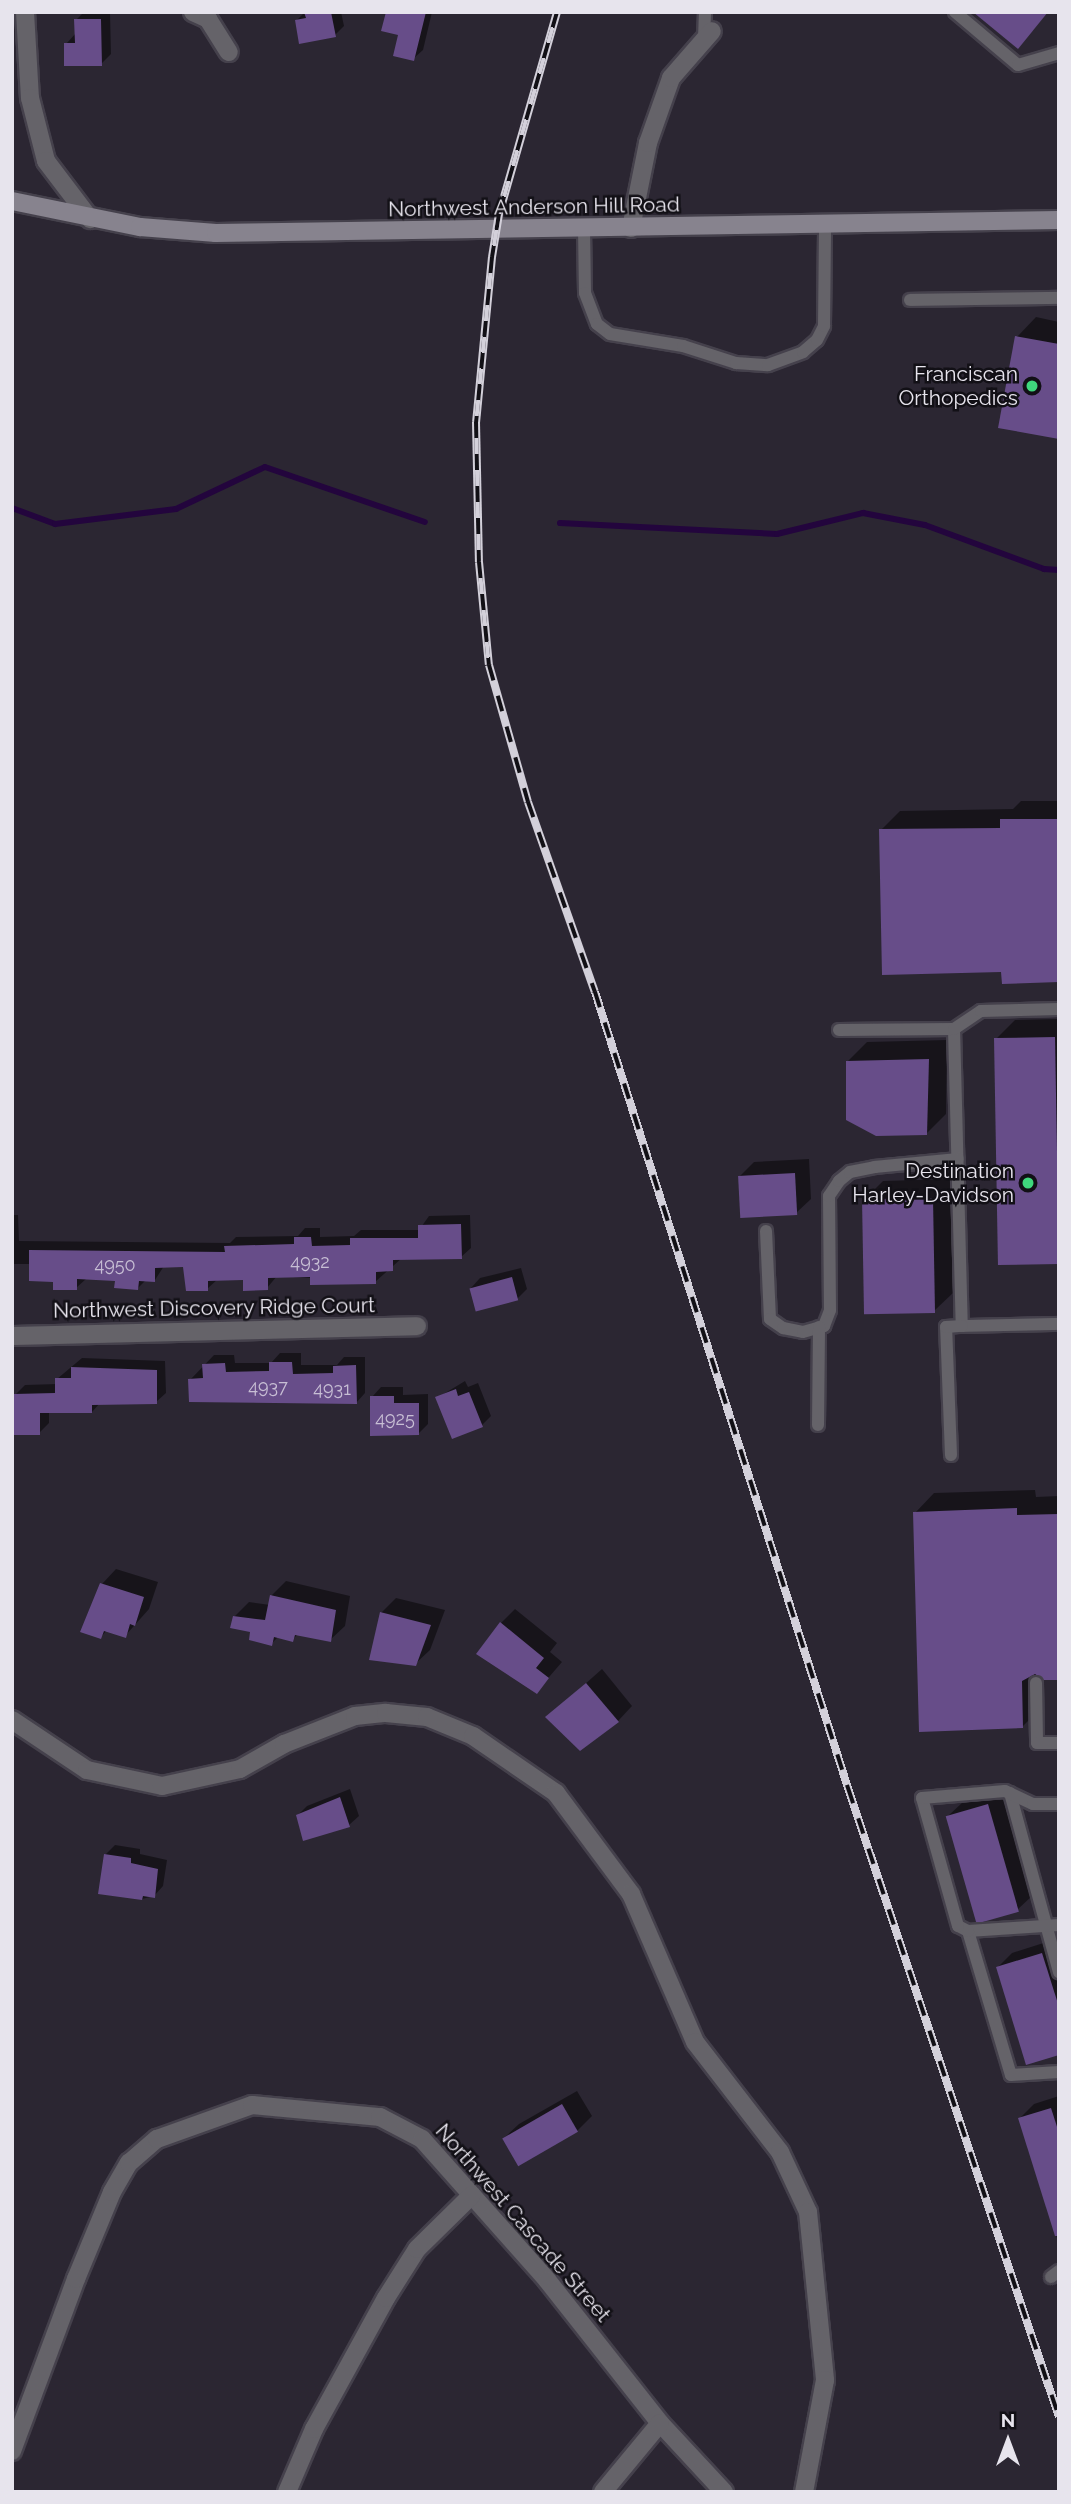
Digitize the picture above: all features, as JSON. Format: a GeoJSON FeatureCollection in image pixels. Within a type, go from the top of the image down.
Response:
{"type":"FeatureCollection","features":[{"type":"Feature","properties":{"kind":"main road","name":"Northwest Anderson Hill Road"},"geometry":{"type":"LineString","coordinates":[[12,201],[90,219],[216,233],[584,229],[1059,219]]}},
{"type":"Feature","properties":{"kind":"street"},"geometry":{"type":"LineString","coordinates":[[25,12],[30,98],[46,162],[90,219]]}},
{"type":"Feature","properties":{"kind":"street"},"geometry":{"type":"LineString","coordinates":[[193,12],[208,19],[229,52]]}},
{"type":"Feature","properties":{"kind":"street"},"geometry":{"type":"LineString","coordinates":[[631,228],[648,143],[671,78],[708,35]]}},
{"type":"Feature","properties":{"kind":"street","name":"Northwest Discovery Ridge Court"},"geometry":{"type":"LineString","coordinates":[[12,1336],[417,1326]]}},
{"type":"Feature","properties":{"kind":"street"},"geometry":{"type":"LineString","coordinates":[[12,1720],[86,1770],[162,1786],[240,1769],[284,1744],[355,1716],[386,1713],[427,1717],[472,1736],[556,1793],[631,1894],[695,2042],[780,2152],[808,2212],[825,2380],[804,2492]]}},
{"type":"Feature","properties":{"kind":"street","name":"Northwest Cascade Street"},"geometry":{"type":"LineString","coordinates":[[12,2451],[112,2192],[129,2164],[157,2139],[252,2105],[380,2117],[422,2139],[547,2280],[660,2423],[724,2492]]}},
{"type":"Feature","properties":{"kind":"street"},"geometry":{"type":"LineString","coordinates":[[287,2492],[314,2429],[386,2298],[417,2249],[472,2195]]}},
{"type":"Feature","properties":{"kind":"street"},"geometry":{"type":"LineString","coordinates":[[603,2492],[660,2423]]}},
{"type":"Feature","properties":{"kind":"lane"},"geometry":{"type":"LineString","coordinates":[[705,12],[708,35]]}},
{"type":"Feature","properties":{"kind":"lane"},"geometry":{"type":"LineString","coordinates":[[955,12],[1018,65],[1059,53]]}},
{"type":"Feature","properties":{"kind":"lane"},"geometry":{"type":"LineString","coordinates":[[584,229],[585,293],[597,324],[610,334],[683,346],[736,363],[768,365],[803,352],[817,340],[824,326],[825,223]]}},
{"type":"Feature","properties":{"kind":"lane"},"geometry":{"type":"LineString","coordinates":[[910,300],[1059,298]]}},
{"type":"Feature","properties":{"kind":"lane"},"geometry":{"type":"LineString","coordinates":[[839,1030],[954,1029],[981,1011],[1059,1009]]}},
{"type":"Feature","properties":{"kind":"lane"},"geometry":{"type":"LineString","coordinates":[[954,1029],[962,1326]]}},
{"type":"Feature","properties":{"kind":"lane"},"geometry":{"type":"LineString","coordinates":[[818,1425],[819,1327],[830,1310],[829,1196],[839,1181],[850,1172],[958,1159]]}},
{"type":"Feature","properties":{"kind":"lane"},"geometry":{"type":"LineString","coordinates":[[766,1231],[771,1319],[783,1328],[803,1332],[819,1327]]}},
{"type":"Feature","properties":{"kind":"lane"},"geometry":{"type":"LineString","coordinates":[[951,1455],[946,1327],[1059,1324]]}},
{"type":"Feature","properties":{"kind":"lane"},"geometry":{"type":"LineString","coordinates":[[1036,1683],[1037,1743],[1059,1743]]}},
{"type":"Feature","properties":{"kind":"lane"},"geometry":{"type":"LineString","coordinates":[[1053,1925],[968,1931],[958,1926],[922,1798],[1010,1793],[1034,1804],[1059,1804]]}},
{"type":"Feature","properties":{"kind":"lane"},"geometry":{"type":"LineString","coordinates":[[1010,1793],[1053,1925],[1059,1972]]}},
{"type":"Feature","properties":{"kind":"lane"},"geometry":{"type":"LineString","coordinates":[[968,1931],[1011,2075],[1059,2072]]}},
{"type":"Feature","properties":{"kind":"building"},"geometry":{"type":"Polygon","coordinates":[[[304,12],[331,12],[336,37],[299,44],[295,20],[306,18],[304,12]]]}},
{"type":"Feature","properties":{"kind":"building"},"geometry":{"type":"Polygon","coordinates":[[[386,12],[426,12],[414,61],[393,56],[398,35],[381,31],[386,12]]]}},
{"type":"Feature","properties":{"kind":"building"},"geometry":{"type":"Polygon","coordinates":[[[973,12],[1048,12],[1018,49],[973,12]]]}},
{"type":"Feature","properties":{"kind":"building"},"geometry":{"type":"Polygon","coordinates":[[[74,19],[101,19],[102,66],[64,66],[64,43],[75,43],[74,19]]]}},
{"type":"Feature","properties":{"kind":"building","name":"Franciscan Orthopedics"},"geometry":{"type":"Polygon","coordinates":[[[1015,336],[1059,344],[1059,439],[998,428],[1015,336]]]}},
{"type":"Feature","properties":{"kind":"building"},"geometry":{"type":"Polygon","coordinates":[[[1000,819],[1059,819],[1059,982],[1002,984],[1001,972],[882,975],[879,829],[1000,828],[1000,819]]]}},
{"type":"Feature","properties":{"kind":"building","name":"Destination Harley-Davidson"},"geometry":{"type":"Polygon","coordinates":[[[1055,1037],[1059,1264],[998,1265],[994,1038],[1055,1037]]]}},
{"type":"Feature","properties":{"kind":"building"},"geometry":{"type":"Polygon","coordinates":[[[929,1059],[927,1135],[876,1136],[846,1120],[846,1061],[929,1059]]]}},
{"type":"Feature","properties":{"kind":"building"},"geometry":{"type":"Polygon","coordinates":[[[795,1173],[797,1215],[740,1218],[738,1176],[795,1173]]]}},
{"type":"Feature","properties":{"kind":"building"},"geometry":{"type":"Polygon","coordinates":[[[933,1198],[935,1313],[864,1314],[862,1199],[933,1198]]]}},
{"type":"Feature","properties":{"kind":"building"},"geometry":{"type":"Polygon","coordinates":[[[461,1224],[462,1259],[393,1260],[393,1271],[376,1272],[376,1284],[310,1285],[310,1277],[268,1278],[268,1290],[243,1291],[243,1280],[208,1281],[208,1291],[186,1291],[183,1267],[155,1268],[155,1282],[139,1281],[138,1290],[114,1288],[115,1281],[77,1279],[77,1290],[53,1290],[53,1282],[29,1281],[29,1250],[225,1252],[224,1246],[294,1244],[294,1237],[311,1237],[312,1246],[350,1245],[350,1238],[418,1238],[418,1225],[461,1224]]]}},
{"type":"Feature","properties":{"kind":"building"},"geometry":{"type":"Polygon","coordinates":[[[512,1277],[518,1300],[476,1312],[469,1288],[512,1277]]]}},
{"type":"Feature","properties":{"kind":"building"},"geometry":{"type":"Polygon","coordinates":[[[269,1362],[292,1362],[293,1374],[333,1373],[333,1366],[356,1365],[357,1404],[189,1402],[188,1379],[203,1378],[202,1364],[225,1363],[226,1372],[269,1371],[269,1362]]]}},
{"type":"Feature","properties":{"kind":"building"},"geometry":{"type":"Polygon","coordinates":[[[71,1367],[157,1370],[157,1404],[92,1405],[92,1413],[40,1413],[40,1435],[12,1435],[14,1394],[55,1393],[55,1378],[71,1378],[71,1367]]]}},
{"type":"Feature","properties":{"kind":"building"},"geometry":{"type":"Polygon","coordinates":[[[456,1389],[458,1396],[469,1392],[483,1427],[452,1439],[435,1397],[456,1389]]]}},
{"type":"Feature","properties":{"kind":"building"},"geometry":{"type":"Polygon","coordinates":[[[370,1396],[394,1396],[394,1403],[419,1403],[419,1435],[370,1436],[370,1396]]]}},
{"type":"Feature","properties":{"kind":"building"},"geometry":{"type":"Polygon","coordinates":[[[1017,1508],[1017,1515],[1059,1514],[1059,1680],[1044,1680],[1035,1674],[1022,1681],[1023,1728],[919,1732],[913,1512],[1017,1508]]]}},
{"type":"Feature","properties":{"kind":"building"},"geometry":{"type":"Polygon","coordinates":[[[100,1583],[144,1597],[135,1626],[130,1624],[126,1638],[104,1631],[101,1639],[80,1632],[100,1583]]]}},
{"type":"Feature","properties":{"kind":"building"},"geometry":{"type":"Polygon","coordinates":[[[270,1595],[336,1610],[331,1642],[295,1635],[293,1642],[274,1637],[272,1646],[249,1640],[250,1632],[230,1628],[233,1616],[265,1620],[270,1595]]]}},
{"type":"Feature","properties":{"kind":"building"},"geometry":{"type":"Polygon","coordinates":[[[380,1612],[431,1625],[416,1666],[369,1660],[380,1612]]]}},
{"type":"Feature","properties":{"kind":"building"},"geometry":{"type":"Polygon","coordinates":[[[500,1622],[544,1658],[536,1668],[549,1678],[537,1694],[476,1654],[500,1622]]]}},
{"type":"Feature","properties":{"kind":"building"},"geometry":{"type":"Polygon","coordinates":[[[586,1683],[619,1722],[580,1751],[545,1717],[586,1683]]]}},
{"type":"Feature","properties":{"kind":"building"},"geometry":{"type":"Polygon","coordinates":[[[340,1797],[350,1827],[303,1841],[296,1815],[340,1797]]]}},
{"type":"Feature","properties":{"kind":"building"},"geometry":{"type":"Polygon","coordinates":[[[988,1804],[1019,1912],[977,1924],[946,1816],[988,1804]]]}},
{"type":"Feature","properties":{"kind":"building"},"geometry":{"type":"Polygon","coordinates":[[[104,1854],[131,1858],[131,1863],[158,1869],[155,1898],[143,1896],[142,1900],[98,1894],[104,1854]]]}},
{"type":"Feature","properties":{"kind":"building"},"geometry":{"type":"Polygon","coordinates":[[[1042,1953],[1059,2007],[1059,2055],[1026,2065],[996,1967],[1042,1953]]]}},
{"type":"Feature","properties":{"kind":"building"},"geometry":{"type":"Polygon","coordinates":[[[562,2104],[578,2132],[518,2166],[502,2138],[562,2104]]]}},
{"type":"Feature","properties":{"kind":"building"},"geometry":{"type":"Polygon","coordinates":[[[1051,2108],[1059,2133],[1059,2236],[1055,2236],[1018,2118],[1051,2108]]]}},
{"type":"Feature","properties":{"kind":"waterway"},"geometry":{"type":"LineString","coordinates":[[12,508],[55,524],[176,509],[265,467],[425,522]]}},
{"type":"Feature","properties":{"kind":"waterway"},"geometry":{"type":"LineString","coordinates":[[560,523],[777,534],[863,513],[925,525],[1044,569],[1059,570]]}},
{"type":"Feature","properties":{"kind":"railway"},"geometry":{"type":"LineString","coordinates":[[557,12],[499,214],[492,257],[476,422],[479,562],[489,665],[528,802],[595,992],[848,1788],[1059,2417]]}},
{"type":"Feature","properties":{"kind":"place","name":"Franciscan Orthopedics"},"geometry":{"type":"Point","coordinates":[1032,386]}},
{"type":"Feature","properties":{"kind":"place","name":"Destination Harley-Davidson"},"geometry":{"type":"Point","coordinates":[1028,1183]}}]}
